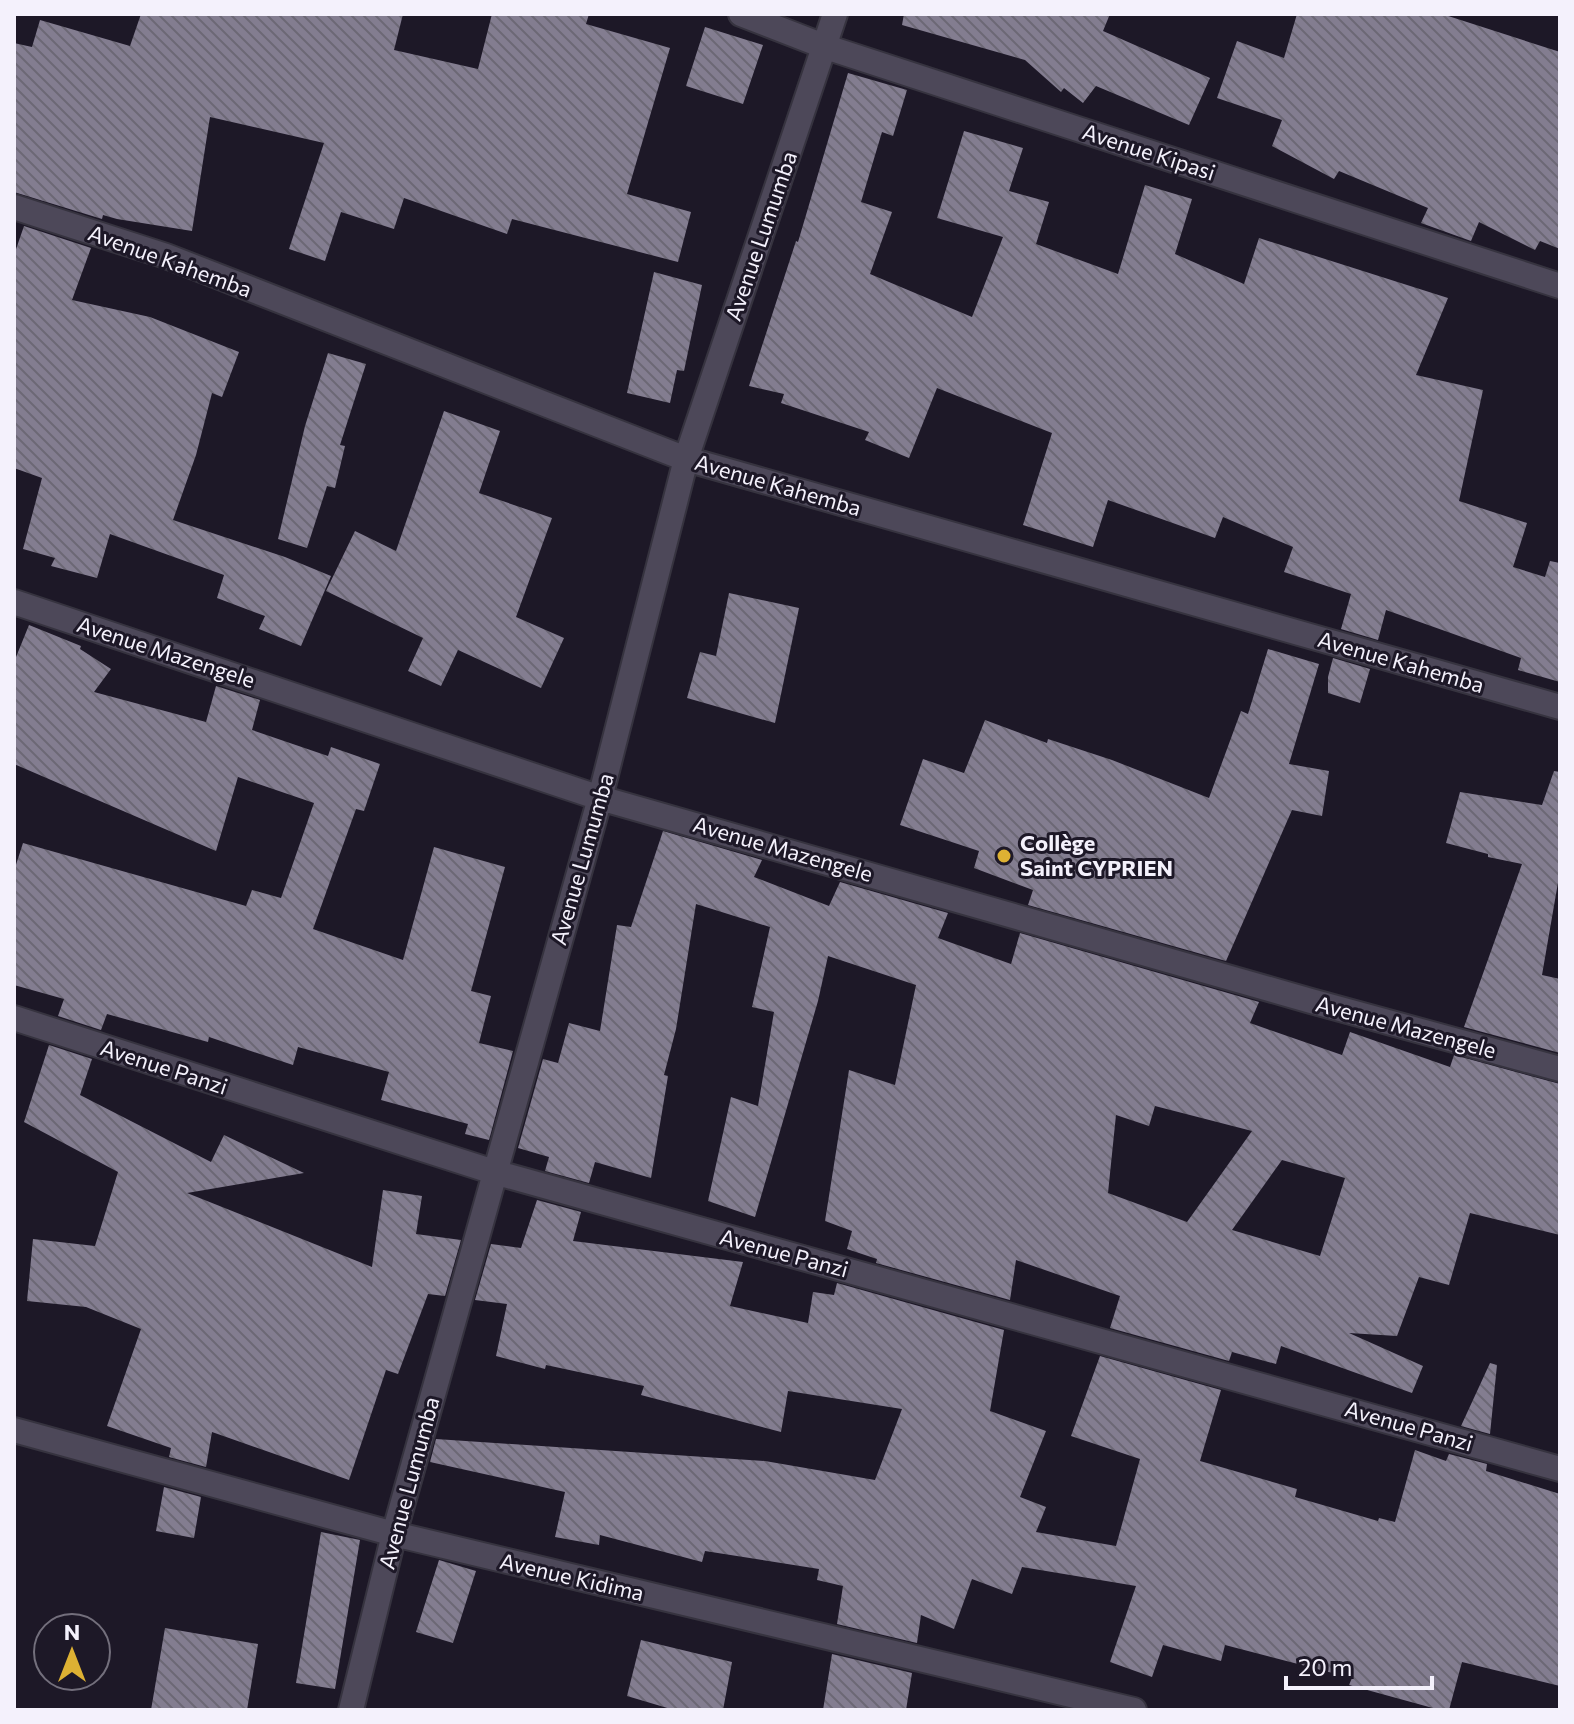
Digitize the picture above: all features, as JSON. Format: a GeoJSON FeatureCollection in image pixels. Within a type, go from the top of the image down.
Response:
{"type":"FeatureCollection","features":[{"type":"Feature","properties":{"kind":"street","name":"Avenue Kipasi"},"geometry":{"type":"LineString","coordinates":[[741,14],[826,47],[1560,286]]}},
{"type":"Feature","properties":{"kind":"street","name":"Avenue Lumumba"},"geometry":{"type":"LineString","coordinates":[[351,1710],[394,1534],[600,798],[686,459],[835,14]]}},
{"type":"Feature","properties":{"kind":"street","name":"Avenue Kahemba"},"geometry":{"type":"LineString","coordinates":[[14,207],[166,256],[686,459],[1560,707]]}},
{"type":"Feature","properties":{"kind":"street","name":"Avenue Mazengele"},"geometry":{"type":"LineString","coordinates":[[14,602],[600,798],[1560,1069]]}},
{"type":"Feature","properties":{"kind":"street","name":"Avenue Panzi"},"geometry":{"type":"LineString","coordinates":[[14,1018],[494,1172],[1560,1469]]}},
{"type":"Feature","properties":{"kind":"street","name":"Avenue Kidima"},"geometry":{"type":"LineString","coordinates":[[14,1430],[394,1534],[1134,1710]]}},
{"type":"Feature","properties":{"kind":"building"},"geometry":{"type":"Polygon","coordinates":[[[141,14],[403,14],[394,50],[478,69],[492,14],[589,14],[586,24],[670,48],[627,194],[691,212],[678,262],[512,219],[507,234],[404,198],[394,229],[341,212],[325,261],[289,249],[324,143],[210,117],[192,231],[103,215],[102,219],[14,192],[14,43],[32,47],[40,20],[130,46],[141,14]]]}},
{"type":"Feature","properties":{"kind":"building"},"geometry":{"type":"Polygon","coordinates":[[[904,14],[1110,14],[1103,31],[1210,78],[1189,125],[1096,86],[1083,103],[1064,88],[1061,92],[1025,60],[902,25],[904,14]]]}},
{"type":"Feature","properties":{"kind":"building"},"geometry":{"type":"Polygon","coordinates":[[[1297,14],[1442,14],[1560,52],[1560,249],[1540,241],[1535,250],[1479,222],[1471,241],[1421,223],[1428,208],[1339,171],[1334,179],[1272,146],[1282,120],[1217,98],[1237,41],[1284,58],[1297,14]]]}},
{"type":"Feature","properties":{"kind":"building"},"geometry":{"type":"Polygon","coordinates":[[[705,27],[763,45],[743,104],[686,86],[705,27]]]}},
{"type":"Feature","properties":{"kind":"building"},"geometry":{"type":"Polygon","coordinates":[[[848,73],[907,90],[893,136],[882,132],[861,202],[892,212],[870,274],[972,317],[1003,237],[937,218],[964,131],[1023,148],[1009,191],[1049,202],[1036,244],[1118,274],[1145,185],[1192,199],[1175,254],[1244,284],[1259,238],[1448,298],[1416,375],[1483,390],[1459,501],[1527,523],[1513,567],[1545,577],[1550,561],[1560,563],[1560,682],[1518,670],[1521,658],[1386,610],[1378,640],[1341,629],[1351,594],[1284,572],[1293,547],[1223,517],[1215,538],[1108,500],[1093,547],[1023,525],[1052,433],[937,388],[909,458],[865,440],[869,432],[781,403],[784,394],[749,386],[798,242],[848,73]]]}},
{"type":"Feature","properties":{"kind":"building"},"geometry":{"type":"Polygon","coordinates":[[[24,226],[91,248],[72,300],[150,317],[239,352],[222,397],[212,393],[196,455],[173,520],[285,557],[331,576],[301,646],[259,629],[265,616],[217,598],[224,575],[110,534],[97,578],[51,566],[55,558],[23,549],[42,478],[14,468],[14,255],[24,226]]]}},
{"type":"Feature","properties":{"kind":"building"},"geometry":{"type":"Polygon","coordinates":[[[654,272],[702,285],[684,371],[677,370],[670,403],[627,393],[654,272]]]}},
{"type":"Feature","properties":{"kind":"building"},"geometry":{"type":"Polygon","coordinates":[[[328,353],[366,364],[340,445],[345,446],[335,488],[327,486],[307,548],[278,539],[305,426],[328,353]]]}},
{"type":"Feature","properties":{"kind":"building"},"geometry":{"type":"Polygon","coordinates":[[[444,411],[500,431],[479,493],[552,518],[516,617],[564,638],[541,688],[458,650],[441,686],[408,671],[423,638],[326,591],[355,531],[396,551],[444,411]]]}},
{"type":"Feature","properties":{"kind":"building"},"geometry":{"type":"Polygon","coordinates":[[[729,593],[799,608],[775,723],[687,698],[700,652],[716,656],[729,593]]]}},
{"type":"Feature","properties":{"kind":"building"},"geometry":{"type":"Polygon","coordinates":[[[29,625],[81,646],[80,649],[111,669],[94,692],[206,722],[216,686],[260,700],[252,730],[328,756],[331,747],[380,764],[364,811],[356,809],[313,929],[403,960],[434,847],[505,867],[471,991],[491,996],[479,1043],[513,1051],[489,1140],[465,1134],[468,1124],[381,1100],[389,1072],[298,1047],[293,1065],[209,1037],[208,1042],[107,1014],[101,1030],[58,1016],[64,999],[14,985],[14,871],[23,843],[246,906],[252,890],[281,898],[314,803],[238,777],[216,851],[14,764],[14,662],[29,625]]]}},
{"type":"Feature","properties":{"kind":"building"},"geometry":{"type":"Polygon","coordinates":[[[1268,649],[1319,664],[1289,764],[1329,771],[1322,816],[1292,810],[1226,961],[1028,905],[1033,890],[974,868],[979,851],[900,825],[923,759],[964,773],[985,720],[1047,743],[1048,739],[1112,760],[1209,798],[1241,711],[1248,714],[1268,649]]]}},
{"type":"Feature","properties":{"kind":"building"},"geometry":{"type":"Polygon","coordinates":[[[1333,658],[1370,669],[1360,703],[1328,693],[1333,658]]]}},
{"type":"Feature","properties":{"kind":"building"},"geometry":{"type":"Polygon","coordinates":[[[1554,771],[1560,772],[1560,871],[1542,975],[1560,979],[1560,1053],[1464,1027],[1522,864],[1446,843],[1460,792],[1542,805],[1554,771]]]}},
{"type":"Feature","properties":{"kind":"building"},"geometry":{"type":"Polygon","coordinates":[[[663,831],[762,860],[754,877],[829,906],[840,882],[948,913],[938,938],[1011,964],[1020,933],[1259,1002],[1250,1023],[1342,1055],[1350,1032],[1450,1067],[1454,1055],[1560,1084],[1560,1235],[1470,1213],[1449,1285],[1419,1277],[1397,1336],[1349,1333],[1423,1366],[1412,1393],[1281,1346],[1276,1364],[1232,1352],[1229,1361],[1110,1328],[1120,1296],[1016,1260],[1010,1300],[876,1263],[877,1259],[847,1249],[852,1231],[825,1221],[849,1070],[895,1085],[916,985],[828,956],[818,1001],[755,1217],[708,1201],[731,1097],[758,1106],[774,1012],[752,1007],[770,927],[696,904],[676,1029],[664,1075],[668,1076],[651,1178],[595,1162],[589,1183],[545,1171],[549,1157],[518,1148],[543,1059],[558,1063],[569,1023],[600,1031],[617,925],[631,927],[663,831]],[[1155,1106],[1149,1126],[1116,1115],[1108,1193],[1187,1222],[1252,1131],[1155,1106]],[[1282,1160],[1232,1230],[1320,1256],[1345,1178],[1282,1160]]]}},
{"type":"Feature","properties":{"kind":"building"},"geometry":{"type":"Polygon","coordinates":[[[49,1045],[92,1059],[80,1095],[211,1162],[224,1135],[304,1173],[187,1193],[372,1267],[383,1190],[422,1196],[416,1234],[461,1240],[445,1296],[428,1294],[398,1374],[386,1370],[349,1480],[212,1432],[206,1467],[169,1457],[171,1448],[107,1426],[141,1329],[86,1307],[27,1301],[33,1239],[95,1246],[118,1172],[24,1122],[49,1045]]]}},
{"type":"Feature","properties":{"kind":"building"},"geometry":{"type":"Polygon","coordinates":[[[537,1200],[581,1212],[573,1241],[743,1262],[730,1306],[808,1323],[813,1292],[834,1295],[837,1283],[1004,1330],[990,1411],[1046,1431],[1020,1497],[1046,1507],[1036,1532],[1116,1546],[1140,1459],[1071,1436],[1100,1356],[1221,1390],[1200,1461],[1297,1489],[1295,1497],[1378,1521],[1379,1518],[1395,1522],[1415,1450],[1446,1461],[1449,1454],[1487,1464],[1486,1471],[1560,1494],[1560,1686],[1462,1662],[1449,1710],[1440,1710],[1349,1685],[1352,1678],[1225,1645],[1221,1661],[1163,1645],[1152,1677],[1110,1662],[1136,1586],[1022,1567],[1012,1594],[972,1579],[954,1629],[921,1615],[917,1643],[837,1624],[843,1586],[817,1580],[819,1569],[705,1551],[702,1562],[600,1535],[599,1545],[555,1537],[565,1492],[430,1462],[436,1439],[765,1461],[875,1480],[902,1409],[788,1391],[781,1432],[641,1395],[644,1386],[546,1365],[545,1369],[496,1356],[507,1304],[475,1300],[491,1244],[521,1248],[537,1200]]]}},
{"type":"Feature","properties":{"kind":"building"},"geometry":{"type":"Polygon","coordinates":[[[1490,1363],[1497,1365],[1490,1434],[1461,1426],[1490,1363]]]}},
{"type":"Feature","properties":{"kind":"building"},"geometry":{"type":"Polygon","coordinates":[[[164,1487],[201,1497],[194,1538],[156,1531],[164,1487]]]}},
{"type":"Feature","properties":{"kind":"building"},"geometry":{"type":"Polygon","coordinates":[[[321,1532],[360,1540],[335,1689],[296,1683],[321,1532]]]}},
{"type":"Feature","properties":{"kind":"building"},"geometry":{"type":"Polygon","coordinates":[[[439,1560],[476,1571],[453,1643],[416,1632],[439,1560]]]}},
{"type":"Feature","properties":{"kind":"building"},"geometry":{"type":"Polygon","coordinates":[[[165,1628],[258,1644],[247,1710],[151,1710],[165,1628]]]}},
{"type":"Feature","properties":{"kind":"building"},"geometry":{"type":"Polygon","coordinates":[[[641,1640],[732,1662],[723,1710],[674,1710],[627,1696],[641,1640]]]}},
{"type":"Feature","properties":{"kind":"building"},"geometry":{"type":"Polygon","coordinates":[[[832,1654],[912,1673],[906,1710],[823,1710],[832,1654]]]}},
{"type":"Feature","properties":{"kind":"place","name":"Collège Saint CYPRIEN"},"geometry":{"type":"Point","coordinates":[1004,856]}}]}
